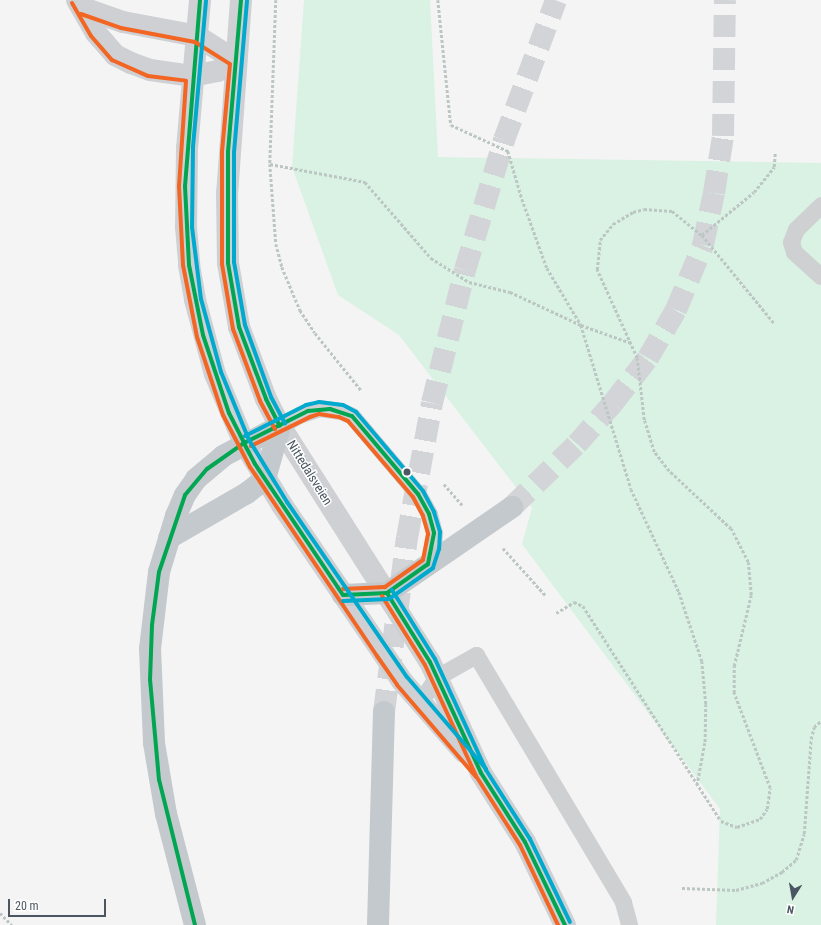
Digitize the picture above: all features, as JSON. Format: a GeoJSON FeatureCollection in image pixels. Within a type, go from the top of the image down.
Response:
{"type":"FeatureCollection","features":[{"type":"Feature","properties":{"kind":"highway"},"geometry":{"type":"LineString","coordinates":[[195,925],[161,787],[151,710],[152,625],[159,572],[169,538],[185,495],[196,480],[223,456],[244,443],[280,426]]}},
{"type":"Feature","properties":{"kind":"highway"},"geometry":{"type":"LineString","coordinates":[[169,538],[247,493],[265,479],[280,426]]}},
{"type":"Feature","properties":{"kind":"highway"},"geometry":{"type":"LineString","coordinates":[[343,595],[386,593],[512,507]]}},
{"type":"Feature","properties":{"kind":"highway"},"geometry":{"type":"LineString","coordinates":[[378,925],[384,712]]}},
{"type":"Feature","properties":{"kind":"main road","name":"Nittedalsveien"},"geometry":{"type":"LineString","coordinates":[[200,0],[192,76],[185,186],[189,264],[203,336],[214,374],[244,443],[265,479],[402,681],[481,773]]}},
{"type":"Feature","properties":{"kind":"main road","name":"Nittedalsveien"},"geometry":{"type":"LineString","coordinates":[[241,0],[227,193],[227,236],[232,296],[239,327],[252,363],[280,426],[386,593],[437,677],[481,773],[525,842],[565,925]]}},
{"type":"Feature","properties":{"kind":"main road"},"geometry":{"type":"LineString","coordinates":[[80,4],[123,22],[197,36],[236,61],[218,72],[192,76],[150,70],[115,55],[96,33],[80,4]]}},
{"type":"Feature","properties":{"kind":"lane"},"geometry":{"type":"LineString","coordinates":[[821,205],[796,229],[791,242],[794,252],[821,276]]}},
{"type":"Feature","properties":{"kind":"lane"},"geometry":{"type":"LineString","coordinates":[[280,426],[299,415],[319,408],[341,411],[352,416],[418,494],[429,514],[434,533],[433,548],[428,564]]}},
{"type":"Feature","properties":{"kind":"lane"},"geometry":{"type":"LineString","coordinates":[[420,702],[437,677],[476,656],[623,902],[629,925]]}},
{"type":"Feature","properties":{"kind":"path"},"geometry":{"type":"LineString","coordinates":[[276,0],[270,164],[276,244],[290,289],[315,333],[354,383]]}},
{"type":"Feature","properties":{"kind":"path"},"geometry":{"type":"LineString","coordinates":[[438,0],[451,125],[508,151],[522,199],[548,268],[581,325],[631,489],[679,592],[702,661],[706,704],[705,743],[697,787]]}},
{"type":"Feature","properties":{"kind":"path"},"geometry":{"type":"LineString","coordinates":[[702,234],[754,192],[774,167],[775,153]]}},
{"type":"Feature","properties":{"kind":"path"},"geometry":{"type":"LineString","coordinates":[[270,164],[365,182],[431,258],[469,282],[510,292],[581,325],[631,343]]}},
{"type":"Feature","properties":{"kind":"path"},"geometry":{"type":"LineString","coordinates":[[556,613],[574,602],[583,606],[697,787],[721,821],[737,827],[760,819],[770,800],[770,788],[734,693],[734,666],[751,595],[751,572],[738,538],[731,529],[669,471],[654,452],[647,433],[641,378],[631,343],[598,275],[597,248],[600,240],[613,224],[634,212],[644,209],[672,211],[702,234],[774,323]]}},
{"type":"Feature","properties":{"kind":"path"},"geometry":{"type":"LineString","coordinates":[[497,542],[535,581],[546,596]]}},
{"type":"Feature","properties":{"kind":"path"},"geometry":{"type":"LineString","coordinates":[[682,888],[736,890],[762,883],[782,872],[796,860],[804,834],[811,739],[814,727],[821,721]]}},
{"type":"Feature","properties":{"kind":"path"},"geometry":{"type":"LineString","coordinates":[[0,913],[12,925]]}},
{"type":"Feature","properties":{"kind":"green space"},"geometry":{"type":"Polygon","coordinates":[[[304,0],[430,0],[438,157],[821,163],[821,925],[716,925],[720,809],[522,544],[532,508],[399,335],[338,295],[292,167],[304,0]]]}},
{"type":"Feature","properties":{"kind":"tunnel"},"geometry":{"type":"LineString","coordinates":[[384,712],[407,538],[432,403],[465,270],[504,140],[556,0]]}},
{"type":"Feature","properties":{"kind":"tunnel"},"geometry":{"type":"LineString","coordinates":[[512,507],[577,444],[613,403],[648,358],[676,310],[703,245],[714,193],[723,136],[725,0]]}},
{"type":"Feature","properties":{"kind":"transit line"},"geometry":{"type":"LineString","coordinates":[[200,0],[185,186],[189,265],[203,335],[229,413],[244,443]]}},
{"type":"Feature","properties":{"kind":"transit line"},"geometry":{"type":"LineString","coordinates":[[241,0],[228,152],[228,263],[239,327],[266,399],[280,426]]}},
{"type":"Feature","properties":{"kind":"transit line"},"geometry":{"type":"LineString","coordinates":[[206,1],[193,148],[192,227],[201,299],[221,372],[249,440],[287,502],[407,677],[486,769]]}},
{"type":"Feature","properties":{"kind":"transit line"},"geometry":{"type":"LineString","coordinates":[[247,1],[234,152],[234,262],[245,325],[271,397],[285,423]]}},
{"type":"Feature","properties":{"kind":"transit line"},"geometry":{"type":"LineString","coordinates":[[72,3],[91,36],[112,60],[148,76],[186,81],[179,186],[183,265],[197,337],[223,415],[250,467],[397,685],[476,777]]}},
{"type":"Feature","properties":{"kind":"transit line"},"geometry":{"type":"LineString","coordinates":[[81,14],[121,28],[195,42],[230,64],[222,152],[222,264],[233,329],[260,401],[275,429]]}},
{"type":"Feature","properties":{"kind":"transit line"},"geometry":{"type":"LineString","coordinates":[[245,436],[306,405],[319,402],[343,405],[356,412],[423,491],[434,512],[440,532],[439,549],[433,568],[389,599],[343,601]]}},
{"type":"Feature","properties":{"kind":"transit line"},"geometry":{"type":"LineString","coordinates":[[330,409],[352,416],[418,494],[429,514],[434,533],[428,564],[387,593],[343,595],[255,464],[244,443],[308,411],[330,409]]}},
{"type":"Feature","properties":{"kind":"transit line"},"geometry":{"type":"LineString","coordinates":[[251,446],[319,414],[339,417],[348,421],[413,497],[423,516],[428,534],[423,560],[385,587],[343,589]]}},
{"type":"Feature","properties":{"kind":"transit line"},"geometry":{"type":"LineString","coordinates":[[195,925],[159,780],[150,680],[152,625],[159,572],[185,495],[207,469],[244,443]]}},
{"type":"Feature","properties":{"kind":"transit line"},"geometry":{"type":"LineString","coordinates":[[392,590],[435,659],[486,770],[530,839],[570,922]]}},
{"type":"Feature","properties":{"kind":"transit line"},"geometry":{"type":"LineString","coordinates":[[387,593],[430,662],[481,773],[525,842],[565,925]]}},
{"type":"Feature","properties":{"kind":"transit line"},"geometry":{"type":"LineString","coordinates":[[382,596],[425,665],[476,776],[520,845],[558,925]]}}]}
